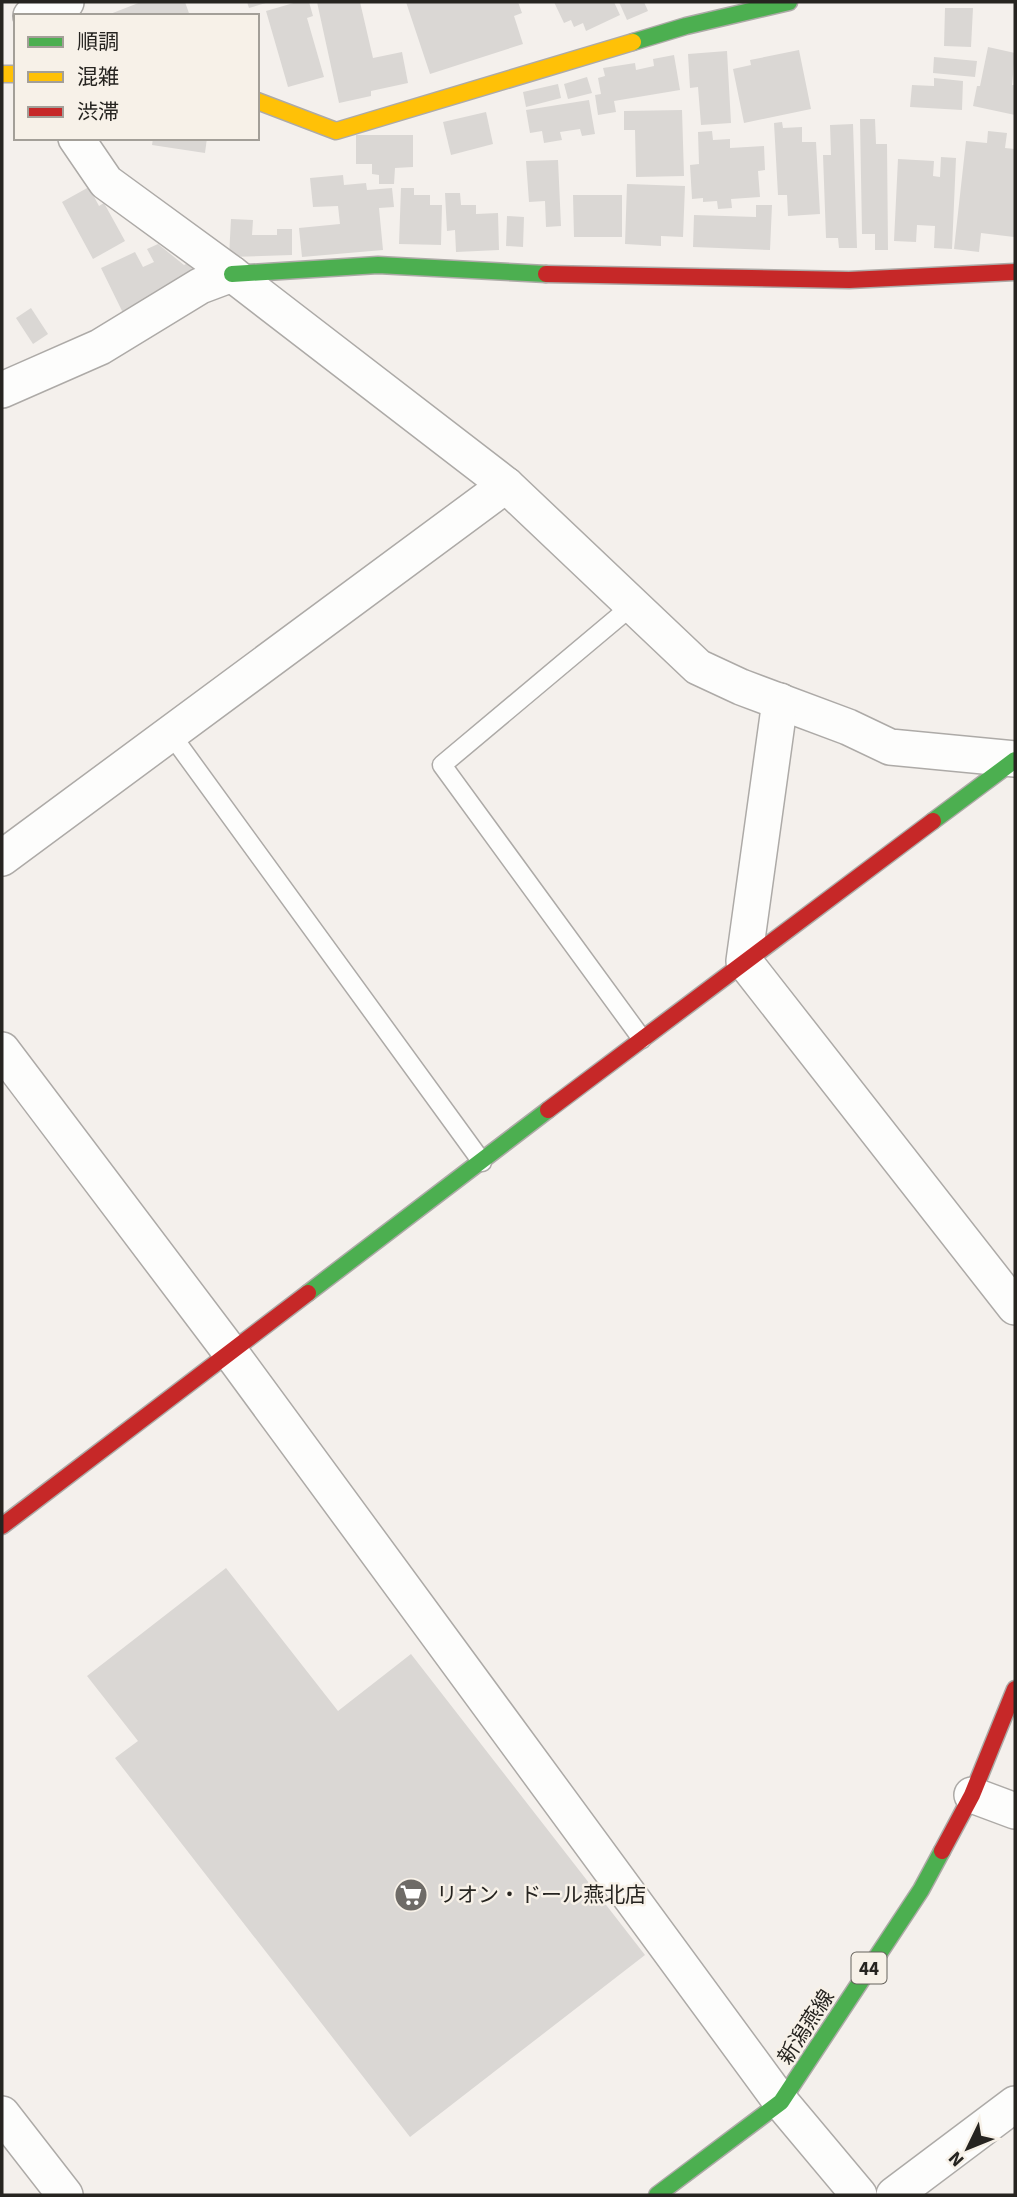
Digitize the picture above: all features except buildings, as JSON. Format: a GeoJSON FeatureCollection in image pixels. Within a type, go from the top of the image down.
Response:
{"type":"FeatureCollection","features":[{"type":"Feature","properties":{"kind":"street"},"geometry":{"type":"LineString","coordinates":[[36,14],[66,2]]}},
{"type":"Feature","properties":{"kind":"street"},"geometry":{"type":"LineString","coordinates":[[259,102],[335,131],[687,26],[789,2]]}},
{"type":"Feature","properties":{"kind":"street"},"geometry":{"type":"LineString","coordinates":[[77,140],[106,181],[232,274],[506,485],[698,667],[741,687],[848,727],[890,747],[1015,760]]}},
{"type":"Feature","properties":{"kind":"street"},"geometry":{"type":"LineString","coordinates":[[2,390],[100,348],[200,286],[232,274],[378,265],[527,274],[849,280],[1015,272]]}},
{"type":"Feature","properties":{"kind":"street"},"geometry":{"type":"LineString","coordinates":[[2,858],[506,485]]}},
{"type":"Feature","properties":{"kind":"street"},"geometry":{"type":"LineString","coordinates":[[780,701],[744,961],[1015,1307]]}},
{"type":"Feature","properties":{"kind":"street"},"geometry":{"type":"LineString","coordinates":[[2,1526],[744,961],[1015,760]]}},
{"type":"Feature","properties":{"kind":"street"},"geometry":{"type":"LineString","coordinates":[[2,1050],[230,1353],[781,2102],[859,2195]]}},
{"type":"Feature","properties":{"kind":"street","name":"新潟燕線"},"geometry":{"type":"LineString","coordinates":[[657,2195],[781,2102],[921,1890],[972,1795],[1015,1689]]}},
{"type":"Feature","properties":{"kind":"street"},"geometry":{"type":"LineString","coordinates":[[972,1795],[1015,1811]]}},
{"type":"Feature","properties":{"kind":"street"},"geometry":{"type":"LineString","coordinates":[[894,2195],[1015,2104]]}},
{"type":"Feature","properties":{"kind":"street"},"geometry":{"type":"LineString","coordinates":[[2,2114],[65,2195]]}},
{"type":"Feature","properties":{"kind":"lane"},"geometry":{"type":"LineString","coordinates":[[634,604],[442,765],[642,1039]]}},
{"type":"Feature","properties":{"kind":"lane"},"geometry":{"type":"LineString","coordinates":[[170,733],[482,1162]]}},
{"type":"Feature","properties":{"kind":"traffic: fast"},"geometry":{"type":"LineString","coordinates":[[633,42],[686,26],[789,2]]}},
{"type":"Feature","properties":{"kind":"traffic: fast"},"geometry":{"type":"LineString","coordinates":[[232,274],[378,265],[546,274]]}},
{"type":"Feature","properties":{"kind":"traffic: fast"},"geometry":{"type":"LineString","coordinates":[[933,821],[1015,760]]}},
{"type":"Feature","properties":{"kind":"traffic: fast"},"geometry":{"type":"LineString","coordinates":[[308,1293],[548,1110]]}},
{"type":"Feature","properties":{"kind":"traffic: fast"},"geometry":{"type":"LineString","coordinates":[[657,2195],[781,2102],[921,1890],[942,1851]]}},
{"type":"Feature","properties":{"kind":"traffic: slow"},"geometry":{"type":"LineString","coordinates":[[259,102],[336,131],[633,42]]}},
{"type":"Feature","properties":{"kind":"traffic: slow"},"geometry":{"type":"LineString","coordinates":[[2,74],[14,74]]}},
{"type":"Feature","properties":{"kind":"traffic: jam"},"geometry":{"type":"LineString","coordinates":[[546,274],[849,280],[1015,272]]}},
{"type":"Feature","properties":{"kind":"traffic: jam"},"geometry":{"type":"LineString","coordinates":[[548,1110],[933,821]]}},
{"type":"Feature","properties":{"kind":"traffic: jam"},"geometry":{"type":"LineString","coordinates":[[2,1526],[308,1293]]}},
{"type":"Feature","properties":{"kind":"traffic: jam"},"geometry":{"type":"LineString","coordinates":[[942,1851],[972,1795],[1015,1689]]}},
{"type":"Feature","properties":{"kind":"place","name":"リオン・ドール燕北店"},"geometry":{"type":"Point","coordinates":[411,1895]}}]}
